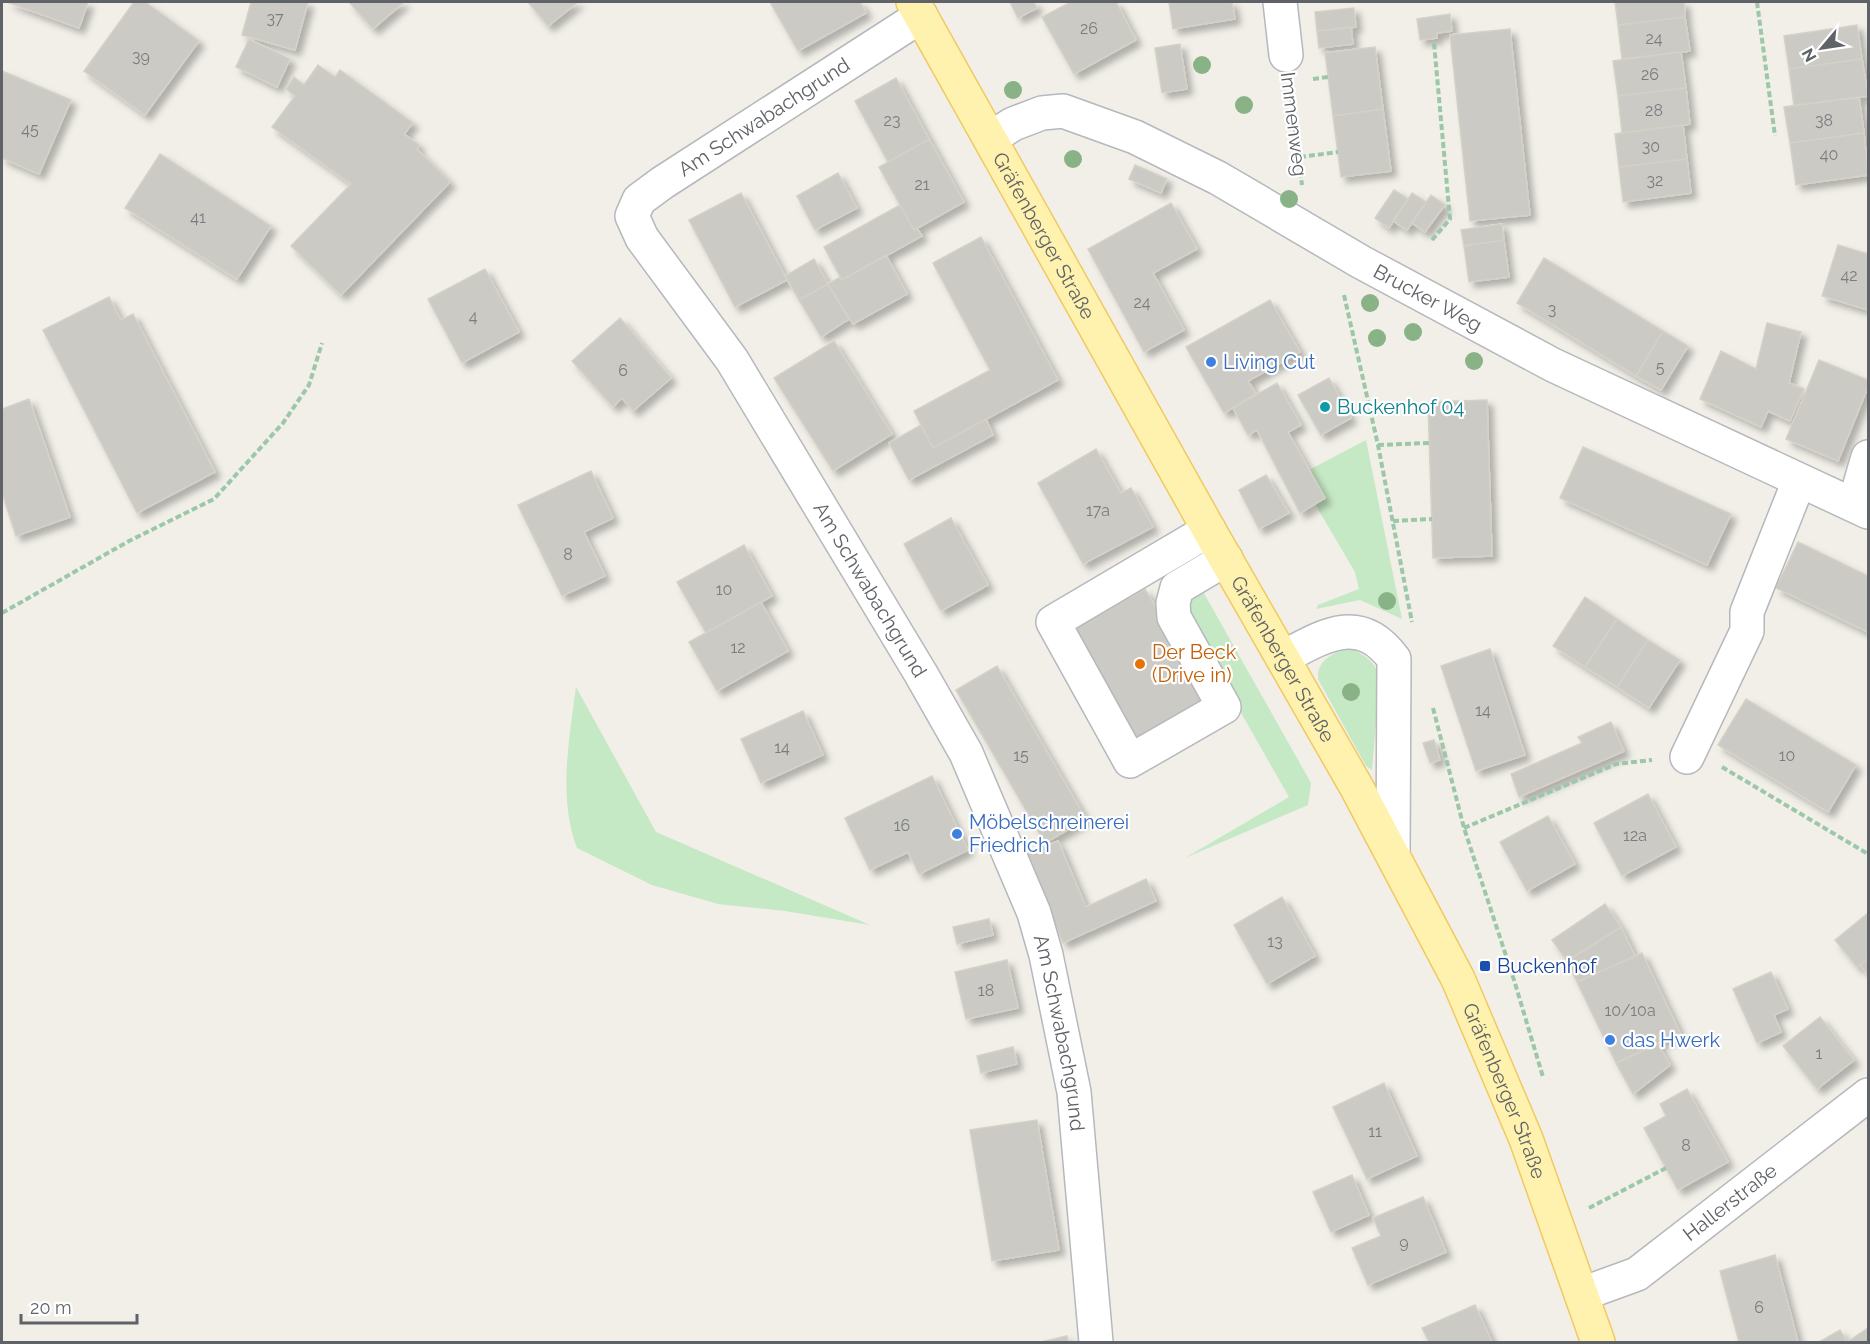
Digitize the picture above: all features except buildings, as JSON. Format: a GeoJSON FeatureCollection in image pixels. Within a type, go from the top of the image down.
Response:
{"type":"FeatureCollection","features":[{"type":"Feature","properties":{"kind":"main road","name":"Gräfenberger Straße"},"geometry":{"type":"LineString","coordinates":[[917,9],[1393,854],[1467,999],[1526,1139],[1598,1342]]}},
{"type":"Feature","properties":{"kind":"street","name":"Immenweg"},"geometry":{"type":"LineString","coordinates":[[1280,2],[1286,55]]}},
{"type":"Feature","properties":{"kind":"street","name":"Am Schwabachgrund"},"geometry":{"type":"LineString","coordinates":[[917,9],[662,183],[639,200],[632,216],[642,238],[732,360],[921,674],[966,753],[1034,913],[1046,955],[1074,1092],[1096,1342]]}},
{"type":"Feature","properties":{"kind":"street","name":"Brucker Weg"},"geometry":{"type":"LineString","coordinates":[[990,138],[1013,124],[1042,113],[1063,111],[1135,137],[1218,178],[1325,241],[1553,365],[1861,509]]}},
{"type":"Feature","properties":{"kind":"street"},"geometry":{"type":"LineString","coordinates":[[1861,509],[1869,457]]}},
{"type":"Feature","properties":{"kind":"street"},"geometry":{"type":"LineString","coordinates":[[1687,757],[1747,631],[1747,612],[1799,481]]}},
{"type":"Feature","properties":{"kind":"street"},"geometry":{"type":"LineString","coordinates":[[1209,530],[1053,622],[1130,761],[1224,707],[1174,617],[1173,603],[1177,588],[1226,559]]}},
{"type":"Feature","properties":{"kind":"street"},"geometry":{"type":"LineString","coordinates":[[1284,657],[1334,633],[1355,631],[1372,636],[1385,646],[1394,659],[1393,854]]}},
{"type":"Feature","properties":{"kind":"street","name":"Hallerstraße"},"geometry":{"type":"LineString","coordinates":[[1582,1294],[1637,1274],[1869,1095]]}},
{"type":"Feature","properties":{"kind":"path"},"geometry":{"type":"LineString","coordinates":[[1757,2],[1775,136]]}},
{"type":"Feature","properties":{"kind":"path"},"geometry":{"type":"LineString","coordinates":[[1432,240],[1450,219],[1434,43]]}},
{"type":"Feature","properties":{"kind":"path","name":"Immenweg"},"geometry":{"type":"LineString","coordinates":[[1286,55],[1306,203],[1339,269],[1378,445],[1413,626]]}},
{"type":"Feature","properties":{"kind":"path"},"geometry":{"type":"LineString","coordinates":[[1300,157],[1338,152]]}},
{"type":"Feature","properties":{"kind":"path"},"geometry":{"type":"LineString","coordinates":[[2,613],[129,541],[214,499],[283,423],[309,385],[322,344]]}},
{"type":"Feature","properties":{"kind":"path"},"geometry":{"type":"LineString","coordinates":[[1378,445],[1429,443]]}},
{"type":"Feature","properties":{"kind":"path"},"geometry":{"type":"LineString","coordinates":[[1392,521],[1432,519]]}},
{"type":"Feature","properties":{"kind":"path"},"geometry":{"type":"LineString","coordinates":[[1432,705],[1464,828],[1514,980],[1544,1081]]}},
{"type":"Feature","properties":{"kind":"path"},"geometry":{"type":"LineString","coordinates":[[1464,828],[1616,764],[1704,756],[1869,854]]}},
{"type":"Feature","properties":{"kind":"path"},"geometry":{"type":"LineString","coordinates":[[1583,1211],[1666,1168]]}},
{"type":"Feature","properties":{"kind":"green space"},"geometry":{"type":"Polygon","coordinates":[[[1366,440],[1402,619],[1360,600],[1316,609],[1318,605],[1359,589],[1355,572],[1315,504],[1325,498],[1309,470],[1366,440]]]}},
{"type":"Feature","properties":{"kind":"green space"},"geometry":{"type":"Polygon","coordinates":[[[1201,588],[1311,783],[1308,805],[1185,858],[1289,797],[1187,618],[1192,594],[1201,588]]]}},
{"type":"Feature","properties":{"kind":"green space"},"geometry":{"type":"Polygon","coordinates":[[[1351,649],[1368,659],[1380,676],[1372,770],[1366,766],[1318,679],[1320,666],[1328,658],[1351,649]]]}},
{"type":"Feature","properties":{"kind":"green space"},"geometry":{"type":"Polygon","coordinates":[[[576,687],[656,832],[870,925],[785,911],[718,904],[652,885],[577,848],[571,829],[566,789],[568,748],[576,687]]]}},
{"type":"Feature","properties":{"kind":"place","name":"Living Cut"},"geometry":{"type":"Point","coordinates":[1211,362]}},
{"type":"Feature","properties":{"kind":"place","name":"Buckenhof 04"},"geometry":{"type":"Point","coordinates":[1325,407]}},
{"type":"Feature","properties":{"kind":"place","name":"Der Beck (Drive in)"},"geometry":{"type":"Point","coordinates":[1140,664]}},
{"type":"Feature","properties":{"kind":"place","name":"Möbelschreinerei Friedrich"},"geometry":{"type":"Point","coordinates":[957,834]}},
{"type":"Feature","properties":{"kind":"place","name":"Buckenhof"},"geometry":{"type":"Point","coordinates":[1485,966]}},
{"type":"Feature","properties":{"kind":"place","name":"das Hwerk"},"geometry":{"type":"Point","coordinates":[1610,1040]}}]}
